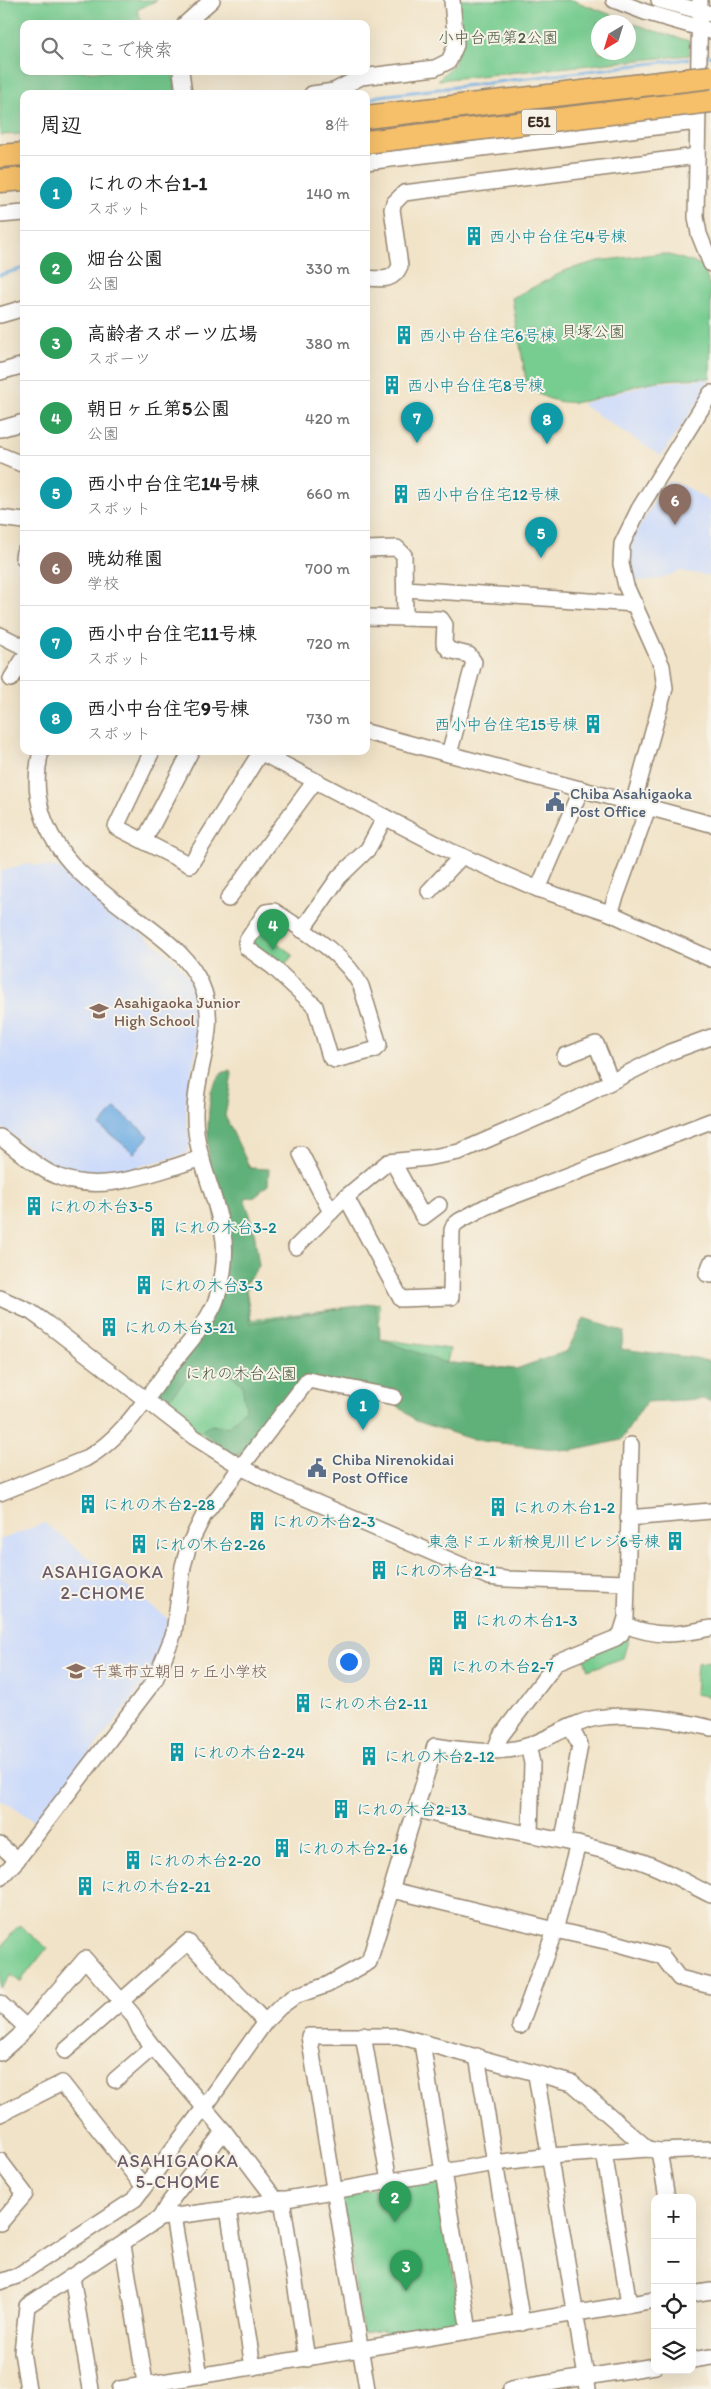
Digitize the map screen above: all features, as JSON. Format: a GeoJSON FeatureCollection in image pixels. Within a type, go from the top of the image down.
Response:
{"type":"FeatureCollection","features":[{"type":"Feature","properties":{"kind":"highway","name":"E51"},"geometry":{"type":"LineString","coordinates":[[370,118],[711,77]]}},
{"type":"Feature","properties":{"kind":"highway","name":"E51"},"geometry":{"type":"LineString","coordinates":[[370,142],[711,102]]}},
{"type":"Feature","properties":{"kind":"highway"},"geometry":{"type":"LineString","coordinates":[[0,156],[20,154]]}},
{"type":"Feature","properties":{"kind":"highway"},"geometry":{"type":"LineString","coordinates":[[0,181],[20,179]]}},
{"type":"Feature","properties":{"kind":"street"},"geometry":{"type":"LineString","coordinates":[[190,20],[212,0]]}},
{"type":"Feature","properties":{"kind":"street"},"geometry":{"type":"LineString","coordinates":[[336,90],[361,77],[435,68],[449,61],[456,45],[452,0]]}},
{"type":"Feature","properties":{"kind":"street"},"geometry":{"type":"LineString","coordinates":[[614,0],[645,12],[705,29]]}},
{"type":"Feature","properties":{"kind":"street"},"geometry":{"type":"LineString","coordinates":[[659,0],[703,9],[705,29],[697,122],[696,217],[699,234],[711,264]]}},
{"type":"Feature","properties":{"kind":"street"},"geometry":{"type":"LineString","coordinates":[[182,75],[183,90]]}},
{"type":"Feature","properties":{"kind":"street"},"geometry":{"type":"LineString","coordinates":[[370,162],[697,122]]}},
{"type":"Feature","properties":{"kind":"street"},"geometry":{"type":"LineString","coordinates":[[370,278],[386,280],[393,276],[400,266],[392,209],[394,203],[404,193],[697,156]]}},
{"type":"Feature","properties":{"kind":"street"},"geometry":{"type":"LineString","coordinates":[[0,215],[20,213]]}},
{"type":"Feature","properties":{"kind":"street"},"geometry":{"type":"LineString","coordinates":[[0,315],[20,309]]}},
{"type":"Feature","properties":{"kind":"street"},"geometry":{"type":"LineString","coordinates":[[0,372],[20,366]]}},
{"type":"Feature","properties":{"kind":"street"},"geometry":{"type":"LineString","coordinates":[[633,804],[665,688],[658,655],[626,586],[621,564],[622,544],[639,509],[711,392]]}},
{"type":"Feature","properties":{"kind":"street"},"geometry":{"type":"LineString","coordinates":[[0,429],[20,423]]}},
{"type":"Feature","properties":{"kind":"street"},"geometry":{"type":"LineString","coordinates":[[0,455],[20,463]]}},
{"type":"Feature","properties":{"kind":"street"},"geometry":{"type":"LineString","coordinates":[[0,518],[20,520]]}},
{"type":"Feature","properties":{"kind":"street"},"geometry":{"type":"LineString","coordinates":[[370,549],[397,548],[404,555],[405,618]]}},
{"type":"Feature","properties":{"kind":"street"},"geometry":{"type":"LineString","coordinates":[[405,589],[634,604]]}},
{"type":"Feature","properties":{"kind":"street"},"geometry":{"type":"LineString","coordinates":[[370,617],[441,619],[445,625],[444,643],[449,650],[469,655],[474,662],[448,754]]}},
{"type":"Feature","properties":{"kind":"street"},"geometry":{"type":"LineString","coordinates":[[0,635],[20,645]]}},
{"type":"Feature","properties":{"kind":"street"},"geometry":{"type":"LineString","coordinates":[[11,679],[20,664]]}},
{"type":"Feature","properties":{"kind":"street"},"geometry":{"type":"LineString","coordinates":[[370,733],[711,824]]}},
{"type":"Feature","properties":{"kind":"street"},"geometry":{"type":"LineString","coordinates":[[0,1493],[64,1469],[95,1453],[121,1431],[203,1324],[215,1302],[221,1283],[224,1242],[217,1208],[202,1158],[195,1115],[208,1040],[209,1021],[208,1004],[201,985],[192,967],[178,951],[82,875],[62,854],[52,840],[40,807],[38,772],[40,755]]}},
{"type":"Feature","properties":{"kind":"street"},"geometry":{"type":"LineString","coordinates":[[150,755],[116,827],[190,865],[257,755]]}},
{"type":"Feature","properties":{"kind":"street"},"geometry":{"type":"LineString","coordinates":[[144,841],[189,755]]}},
{"type":"Feature","properties":{"kind":"street"},"geometry":{"type":"LineString","coordinates":[[265,755],[462,856],[538,889],[610,913],[711,959]]}},
{"type":"Feature","properties":{"kind":"street"},"geometry":{"type":"LineString","coordinates":[[228,899],[315,781]]}},
{"type":"Feature","properties":{"kind":"street"},"geometry":{"type":"LineString","coordinates":[[538,889],[581,789]]}},
{"type":"Feature","properties":{"kind":"street"},"geometry":{"type":"LineString","coordinates":[[610,913],[648,808]]}},
{"type":"Feature","properties":{"kind":"street"},"geometry":{"type":"LineString","coordinates":[[302,930],[339,877],[368,849],[385,817]]}},
{"type":"Feature","properties":{"kind":"street"},"geometry":{"type":"LineString","coordinates":[[429,891],[462,856]]}},
{"type":"Feature","properties":{"kind":"street"},"geometry":{"type":"LineString","coordinates":[[274,911],[302,930],[341,960],[357,978],[379,1045],[374,1050],[335,1060],[330,1057],[315,1006],[273,967],[247,948],[246,942],[266,912],[274,911]]}},
{"type":"Feature","properties":{"kind":"street"},"geometry":{"type":"LineString","coordinates":[[296,1247],[346,1197],[388,1162],[459,1152],[553,1111],[670,1052],[711,1037]]}},
{"type":"Feature","properties":{"kind":"street"},"geometry":{"type":"LineString","coordinates":[[565,1056],[596,1044],[611,1081]]}},
{"type":"Feature","properties":{"kind":"street"},"geometry":{"type":"LineString","coordinates":[[346,1197],[401,1300],[452,1297],[452,1230],[459,1221],[485,1207],[711,1121]]}},
{"type":"Feature","properties":{"kind":"street"},"geometry":{"type":"LineString","coordinates":[[0,1137],[37,1166],[52,1174],[91,1184],[117,1182],[202,1158]]}},
{"type":"Feature","properties":{"kind":"street"},"geometry":{"type":"LineString","coordinates":[[301,1154],[330,1212]]}},
{"type":"Feature","properties":{"kind":"street"},"geometry":{"type":"LineString","coordinates":[[393,1162],[423,1216],[440,1205]]}},
{"type":"Feature","properties":{"kind":"street"},"geometry":{"type":"LineString","coordinates":[[711,1263],[707,1274],[711,1275]]}},
{"type":"Feature","properties":{"kind":"street"},"geometry":{"type":"LineString","coordinates":[[0,1298],[31,1312],[45,1322],[194,1437],[240,1467],[280,1487],[489,1577],[626,1583]]}},
{"type":"Feature","properties":{"kind":"street"},"geometry":{"type":"LineString","coordinates":[[0,1878],[17,1860],[155,1680],[174,1633],[183,1566],[189,1545],[204,1515],[308,1380],[394,1396]]}},
{"type":"Feature","properties":{"kind":"street"},"geometry":{"type":"LineString","coordinates":[[495,1750],[500,1737],[558,1662],[622,1634],[625,1625],[631,1445]]}},
{"type":"Feature","properties":{"kind":"street"},"geometry":{"type":"LineString","coordinates":[[628,1518],[711,1511]]}},
{"type":"Feature","properties":{"kind":"street"},"geometry":{"type":"LineString","coordinates":[[625,1625],[650,1634],[665,1636],[711,1628]]}},
{"type":"Feature","properties":{"kind":"street"},"geometry":{"type":"LineString","coordinates":[[0,2282],[17,2276],[135,2199],[204,2108],[265,2022],[295,1996],[327,1985],[369,1962],[435,1746],[477,1751],[528,1746],[596,1718],[641,1718],[685,1722],[711,1728]]}},
{"type":"Feature","properties":{"kind":"street"},"geometry":{"type":"LineString","coordinates":[[563,1840],[580,1745],[571,1728]]}},
{"type":"Feature","properties":{"kind":"street"},"geometry":{"type":"LineString","coordinates":[[528,1746],[532,1763],[530,1833]]}},
{"type":"Feature","properties":{"kind":"street"},"geometry":{"type":"LineString","coordinates":[[416,1809],[456,1820],[563,1840],[634,1859],[711,1895]]}},
{"type":"Feature","properties":{"kind":"street"},"geometry":{"type":"LineString","coordinates":[[520,2026],[556,1930],[578,1844]]}},
{"type":"Feature","properties":{"kind":"street"},"geometry":{"type":"LineString","coordinates":[[0,1845],[17,1860]]}},
{"type":"Feature","properties":{"kind":"street"},"geometry":{"type":"LineString","coordinates":[[392,1890],[662,1956],[679,1978],[711,1986]]}},
{"type":"Feature","properties":{"kind":"street"},"geometry":{"type":"LineString","coordinates":[[65,2051],[188,1942],[265,2022]]}},
{"type":"Feature","properties":{"kind":"street"},"geometry":{"type":"LineString","coordinates":[[0,2053],[26,2027],[85,1959],[133,2015],[140,2030],[153,2048],[224,2131],[279,2200],[307,2358]]}},
{"type":"Feature","properties":{"kind":"street"},"geometry":{"type":"LineString","coordinates":[[0,2003],[26,2027]]}},
{"type":"Feature","properties":{"kind":"street"},"geometry":{"type":"LineString","coordinates":[[363,2035],[389,2181]]}},
{"type":"Feature","properties":{"kind":"street"},"geometry":{"type":"LineString","coordinates":[[367,2389],[309,2036],[399,2036],[572,2083],[654,2150],[666,2194]]}},
{"type":"Feature","properties":{"kind":"street"},"geometry":{"type":"LineString","coordinates":[[422,2043],[441,2172],[469,2331]]}},
{"type":"Feature","properties":{"kind":"street"},"geometry":{"type":"LineString","coordinates":[[115,2080],[153,2048]]}},
{"type":"Feature","properties":{"kind":"street"},"geometry":{"type":"LineString","coordinates":[[477,2056],[522,2323]]}},
{"type":"Feature","properties":{"kind":"street"},"geometry":{"type":"LineString","coordinates":[[536,2074],[587,2383]]}},
{"type":"Feature","properties":{"kind":"street"},"geometry":{"type":"LineString","coordinates":[[0,2114],[62,2083],[144,2188]]}},
{"type":"Feature","properties":{"kind":"street"},"geometry":{"type":"LineString","coordinates":[[200,2376],[167,2217],[168,2204],[224,2131]]}},
{"type":"Feature","properties":{"kind":"street"},"geometry":{"type":"LineString","coordinates":[[28,2389],[22,2352],[27,2306],[167,2217],[228,2209],[495,2163],[550,2156],[604,2152],[711,2149]]}},
{"type":"Feature","properties":{"kind":"street"},"geometry":{"type":"LineString","coordinates":[[604,2152],[629,2304]]}},
{"type":"Feature","properties":{"kind":"street"},"geometry":{"type":"LineString","coordinates":[[0,2161],[25,2194],[0,2223]]}},
{"type":"Feature","properties":{"kind":"street"},"geometry":{"type":"LineString","coordinates":[[228,2209],[253,2366]]}},
{"type":"Feature","properties":{"kind":"street"},"geometry":{"type":"LineString","coordinates":[[123,2245],[146,2387]]}},
{"type":"Feature","properties":{"kind":"street"},"geometry":{"type":"LineString","coordinates":[[72,2277],[91,2389]]}},
{"type":"Feature","properties":{"kind":"street"},"geometry":{"type":"LineString","coordinates":[[696,2294],[711,2292]]}},
{"type":"Feature","properties":{"kind":"street"},"geometry":{"type":"LineString","coordinates":[[120,2389],[146,2387],[253,2366],[360,2350],[651,2301]]}},
{"type":"Feature","properties":{"kind":"street"},"geometry":{"type":"LineString","coordinates":[[696,2359],[711,2357]]}},
{"type":"Feature","properties":{"kind":"street"},"geometry":{"type":"LineString","coordinates":[[511,2389],[587,2383],[651,2367]]}},
{"type":"Feature","properties":{"kind":"shaded area"},"geometry":{"type":"Polygon","coordinates":[[[709,379],[704,393],[661,456],[581,404],[652,383],[709,379]]]}},
{"type":"Feature","properties":{"kind":"shaded area"},"geometry":{"type":"Polygon","coordinates":[[[667,481],[687,487],[711,503],[711,576],[680,571],[659,579],[636,581],[629,559],[633,537],[667,481]]]}},
{"type":"Feature","properties":{"kind":"shaded area","name":"Asahigaoka Junior High School"},"geometry":{"type":"Polygon","coordinates":[[[25,864],[61,868],[76,883],[169,955],[188,977],[197,998],[201,1023],[187,1097],[186,1118],[190,1145],[186,1154],[108,1175],[82,1174],[55,1167],[0,1126],[0,872],[25,864]]]}},
{"type":"Feature","properties":{"kind":"shaded area","name":"千葉市立朝日ヶ丘小学校"},"geometry":{"type":"Polygon","coordinates":[[[44,1523],[168,1619],[157,1660],[144,1684],[36,1822],[0,1799],[0,1540],[44,1523]]]}},
{"type":"Feature","properties":{"kind":"green space"},"geometry":{"type":"Polygon","coordinates":[[[0,0],[157,0],[137,10],[141,20],[20,20],[20,75],[174,75],[175,90],[20,90],[20,134],[0,135],[0,0]]]}},
{"type":"Feature","properties":{"kind":"green space","name":"小中台西第2公園"},"geometry":{"type":"Polygon","coordinates":[[[457,0],[572,0],[612,15],[591,15],[591,60],[636,60],[636,24],[689,41],[690,55],[438,80],[455,63],[457,0]]]}},
{"type":"Feature","properties":{"kind":"green space","name":"貝塚公園"},"geometry":{"type":"Polygon","coordinates":[[[666,254],[702,265],[711,289],[710,378],[659,381],[589,400],[574,402],[559,401],[543,396],[527,386],[512,298],[567,270],[598,261],[666,254]]]}},
{"type":"Feature","properties":{"kind":"green space"},"geometry":{"type":"Polygon","coordinates":[[[259,929],[293,955],[282,968],[252,946],[259,929]]]}},
{"type":"Feature","properties":{"kind":"green space"},"geometry":{"type":"Polygon","coordinates":[[[230,1070],[232,1074],[225,1116],[250,1168],[269,1169],[268,1185],[255,1196],[244,1198],[253,1223],[259,1266],[245,1284],[250,1323],[375,1303],[380,1339],[442,1362],[516,1369],[567,1351],[584,1318],[624,1332],[621,1349],[695,1358],[711,1362],[711,1401],[703,1399],[646,1402],[621,1440],[572,1451],[474,1440],[416,1421],[398,1406],[394,1396],[305,1376],[238,1455],[233,1457],[202,1429],[210,1425],[229,1427],[246,1408],[242,1384],[222,1369],[206,1367],[187,1379],[171,1397],[163,1398],[158,1390],[227,1285],[209,1165],[208,1117],[212,1090],[215,1083],[222,1073],[230,1070]]]}},
{"type":"Feature","properties":{"kind":"green space","name":"にれの木台公園"},"geometry":{"type":"Polygon","coordinates":[[[240,1251],[251,1320],[379,1303],[380,1339],[450,1349],[437,1404],[305,1376],[246,1452],[238,1455],[206,1437],[160,1403],[157,1395],[240,1251]]]}},
{"type":"Feature","properties":{"kind":"green space"},"geometry":{"type":"Polygon","coordinates":[[[629,1637],[623,1658],[588,1670],[583,1655],[629,1637]]]}},
{"type":"Feature","properties":{"kind":"green space"},"geometry":{"type":"Polygon","coordinates":[[[711,1661],[711,1697],[695,1694],[697,1663],[711,1661]]]}},
{"type":"Feature","properties":{"kind":"green space"},"geometry":{"type":"Polygon","coordinates":[[[19,1925],[47,1948],[20,1982],[11,1975],[0,1989],[0,1948],[19,1925]]]}},
{"type":"Feature","properties":{"kind":"green space"},"geometry":{"type":"Polygon","coordinates":[[[432,2180],[439,2184],[461,2322],[456,2329],[386,2340],[384,2330],[363,2333],[341,2200],[347,2193],[432,2180]]]}},
{"type":"Feature","properties":{"kind":"water"},"geometry":{"type":"Polygon","coordinates":[[[115,1108],[149,1136],[134,1153],[100,1126],[115,1108]]]}},
{"type":"Feature","properties":{"kind":"waterway"},"geometry":{"type":"LineString","coordinates":[[370,99],[379,96],[688,59]]}},
{"type":"Feature","properties":{"kind":"waterway"},"geometry":{"type":"LineString","coordinates":[[0,275],[20,269]]}},
{"type":"Feature","properties":{"kind":"place","name":"西小中台住宅4号棟"},"geometry":{"type":"Point","coordinates":[474,236]}},
{"type":"Feature","properties":{"kind":"place","name":"西小中台住宅6号棟"},"geometry":{"type":"Point","coordinates":[404,335]}},
{"type":"Feature","properties":{"kind":"place","name":"西小中台住宅8号棟"},"geometry":{"type":"Point","coordinates":[392,385]}},
{"type":"Feature","properties":{"kind":"place","name":"西小中台住宅11号棟"},"geometry":{"type":"Point","coordinates":[417,443]}},
{"type":"Feature","properties":{"kind":"place","name":"西小中台住宅9号棟"},"geometry":{"type":"Point","coordinates":[547,444]}},
{"type":"Feature","properties":{"kind":"place","name":"西小中台住宅12号棟"},"geometry":{"type":"Point","coordinates":[401,494]}},
{"type":"Feature","properties":{"kind":"place","name":"暁幼稚園"},"geometry":{"type":"Point","coordinates":[675,525]}},
{"type":"Feature","properties":{"kind":"place","name":"西小中台住宅14号棟"},"geometry":{"type":"Point","coordinates":[541,558]}},
{"type":"Feature","properties":{"kind":"place","name":"西小中台住宅15号棟"},"geometry":{"type":"Point","coordinates":[593,724]}},
{"type":"Feature","properties":{"kind":"place","name":"Chiba Asahigaoka Post Office"},"geometry":{"type":"Point","coordinates":[555,802]}},
{"type":"Feature","properties":{"kind":"place","name":"朝日ヶ丘第5公園"},"geometry":{"type":"Point","coordinates":[273,950]}},
{"type":"Feature","properties":{"kind":"place","name":"Asahigaoka Junior High School"},"geometry":{"type":"Point","coordinates":[99,1011]}},
{"type":"Feature","properties":{"kind":"place","name":"にれの木台3-5"},"geometry":{"type":"Point","coordinates":[34,1206]}},
{"type":"Feature","properties":{"kind":"place","name":"にれの木台3-2"},"geometry":{"type":"Point","coordinates":[158,1227]}},
{"type":"Feature","properties":{"kind":"place","name":"にれの木台3-3"},"geometry":{"type":"Point","coordinates":[144,1285]}},
{"type":"Feature","properties":{"kind":"place","name":"にれの木台3-21"},"geometry":{"type":"Point","coordinates":[109,1327]}},
{"type":"Feature","properties":{"kind":"place","name":"にれの木台1-1"},"geometry":{"type":"Point","coordinates":[363,1430]}},
{"type":"Feature","properties":{"kind":"place","name":"Chiba Nirenokidai Post Office"},"geometry":{"type":"Point","coordinates":[317,1468]}},
{"type":"Feature","properties":{"kind":"place","name":"にれの木台2-28"},"geometry":{"type":"Point","coordinates":[88,1504]}},
{"type":"Feature","properties":{"kind":"place","name":"にれの木台1-2"},"geometry":{"type":"Point","coordinates":[498,1507]}},
{"type":"Feature","properties":{"kind":"place","name":"にれの木台2-3"},"geometry":{"type":"Point","coordinates":[257,1521]}},
{"type":"Feature","properties":{"kind":"place","name":"東急ドエル新検見川ビレジ6号棟"},"geometry":{"type":"Point","coordinates":[675,1541]}},
{"type":"Feature","properties":{"kind":"place","name":"にれの木台2-26"},"geometry":{"type":"Point","coordinates":[139,1544]}},
{"type":"Feature","properties":{"kind":"place","name":"にれの木台2-1"},"geometry":{"type":"Point","coordinates":[379,1570]}},
{"type":"Feature","properties":{"kind":"place","name":"にれの木台1-3"},"geometry":{"type":"Point","coordinates":[460,1620]}},
{"type":"Feature","properties":{"kind":"place","name":"にれの木台2-7"},"geometry":{"type":"Point","coordinates":[436,1666]}},
{"type":"Feature","properties":{"kind":"place","name":"千葉市立朝日ヶ丘小学校"},"geometry":{"type":"Point","coordinates":[76,1671]}},
{"type":"Feature","properties":{"kind":"place","name":"にれの木台2-11"},"geometry":{"type":"Point","coordinates":[303,1703]}},
{"type":"Feature","properties":{"kind":"place","name":"にれの木台2-24"},"geometry":{"type":"Point","coordinates":[177,1752]}},
{"type":"Feature","properties":{"kind":"place","name":"にれの木台2-12"},"geometry":{"type":"Point","coordinates":[369,1756]}},
{"type":"Feature","properties":{"kind":"place","name":"にれの木台2-13"},"geometry":{"type":"Point","coordinates":[341,1809]}},
{"type":"Feature","properties":{"kind":"place","name":"にれの木台2-16"},"geometry":{"type":"Point","coordinates":[282,1848]}},
{"type":"Feature","properties":{"kind":"place","name":"にれの木台2-20"},"geometry":{"type":"Point","coordinates":[133,1860]}},
{"type":"Feature","properties":{"kind":"place","name":"にれの木台2-21"},"geometry":{"type":"Point","coordinates":[85,1886]}},
{"type":"Feature","properties":{"kind":"place","name":"畑台公園"},"geometry":{"type":"Point","coordinates":[395,2222]}},
{"type":"Feature","properties":{"kind":"place","name":"高齢者スポーツ広場"},"geometry":{"type":"Point","coordinates":[406,2291]}},
{"type":"Feature","properties":{"kind":"district","name":"ASAHIGAOKA 2-CHOME"},"geometry":{"type":"Point","coordinates":[103,1582]}},
{"type":"Feature","properties":{"kind":"district","name":"ASAHIGAOKA 5-CHOME"},"geometry":{"type":"Point","coordinates":[178,2171]}}]}
